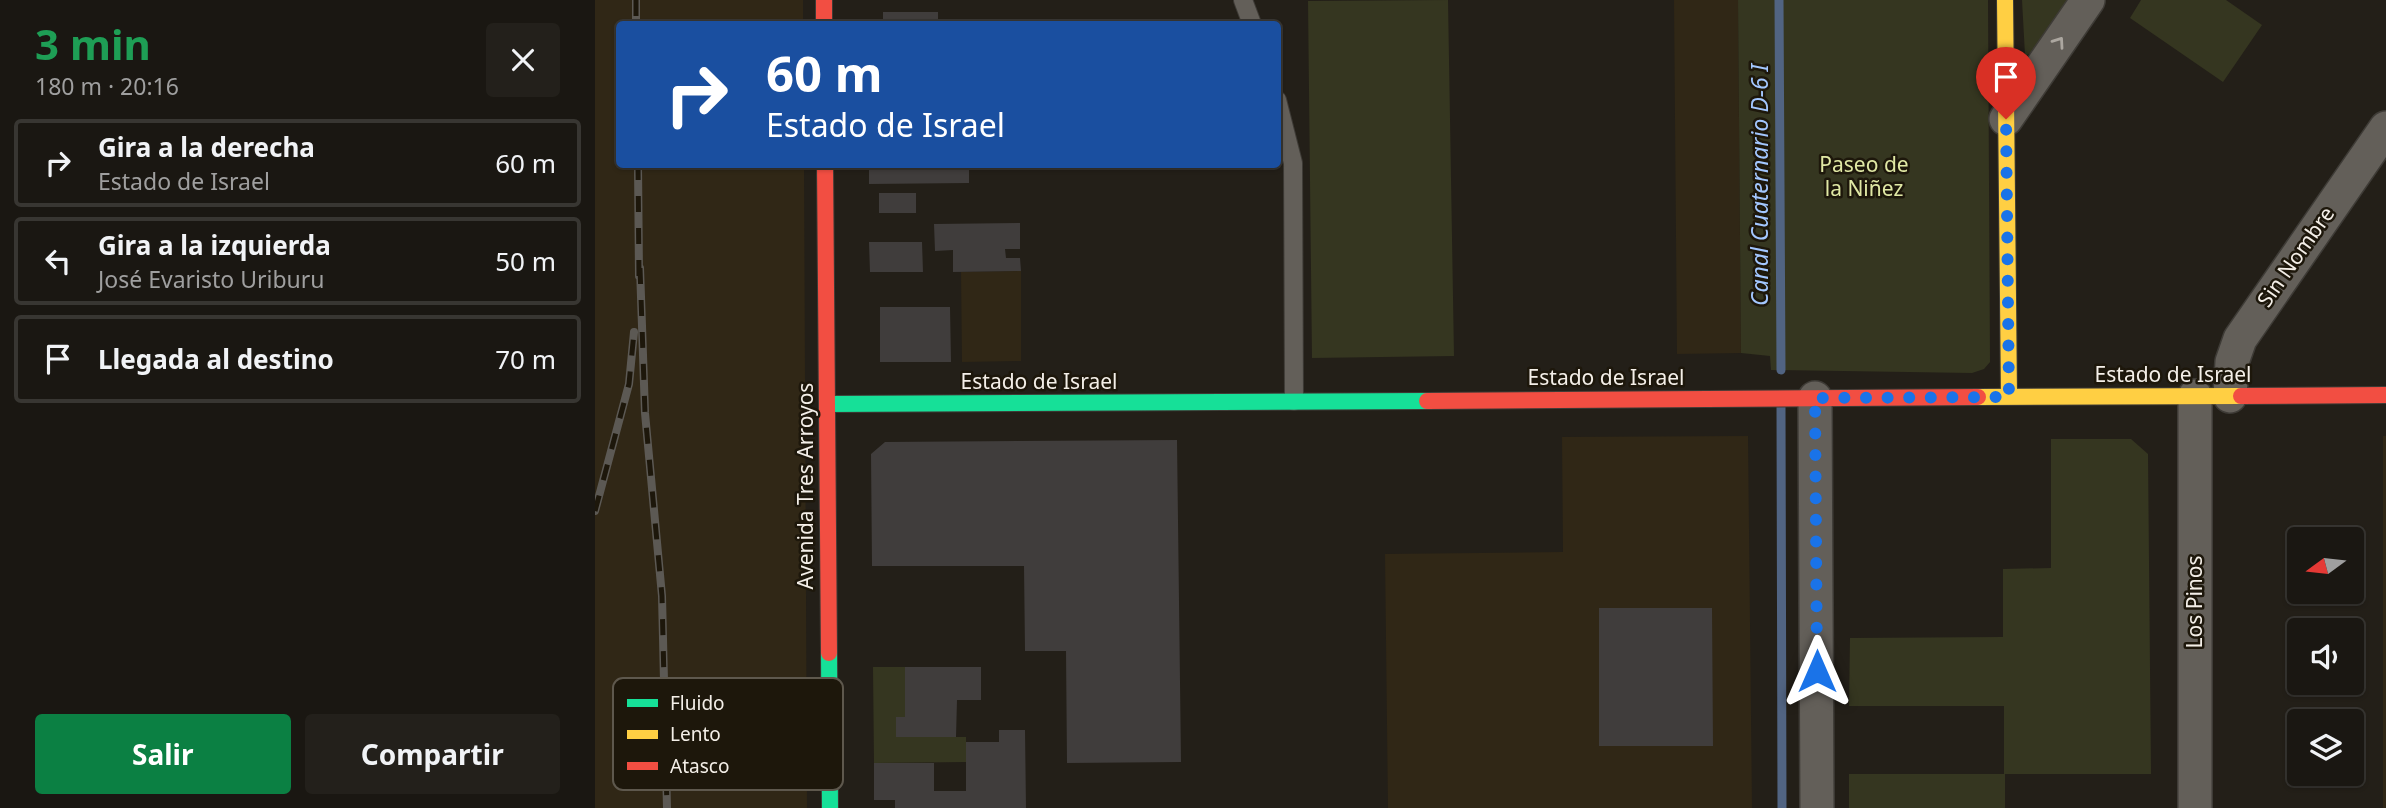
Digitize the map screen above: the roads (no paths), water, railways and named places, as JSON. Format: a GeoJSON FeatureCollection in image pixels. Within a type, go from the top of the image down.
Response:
{"type":"FeatureCollection","features":[{"type":"Feature","properties":{"kind":"street"},"geometry":{"type":"LineString","coordinates":[[824,0],[824,21]]}},
{"type":"Feature","properties":{"kind":"street"},"geometry":{"type":"LineString","coordinates":[[2005,0],[2009,397]]}},
{"type":"Feature","properties":{"kind":"street"},"geometry":{"type":"LineString","coordinates":[[2006,119],[2088,0]]}},
{"type":"Feature","properties":{"kind":"street","name":"Sin Nombre"},"geometry":{"type":"LineString","coordinates":[[2230,396],[2232,362],[2241,339],[2386,128]]}},
{"type":"Feature","properties":{"kind":"street","name":"Avenida Tres Arroyos"},"geometry":{"type":"LineString","coordinates":[[825,168],[828,678]]}},
{"type":"Feature","properties":{"kind":"street","name":"Estado de Israel"},"geometry":{"type":"LineString","coordinates":[[827,404],[2386,395]]}},
{"type":"Feature","properties":{"kind":"street","name":"Los Pinos"},"geometry":{"type":"LineString","coordinates":[[2195,396],[2195,808]]}},
{"type":"Feature","properties":{"kind":"street"},"geometry":{"type":"LineString","coordinates":[[1815,398],[1817,808]]}},
{"type":"Feature","properties":{"kind":"street","name":"Avenida Tres Arroyos"},"geometry":{"type":"LineString","coordinates":[[829,790],[829,808]]}},
{"type":"Feature","properties":{"kind":"lane"},"geometry":{"type":"LineString","coordinates":[[1243,0],[1251,21]]}},
{"type":"Feature","properties":{"kind":"lane"},"geometry":{"type":"LineString","coordinates":[[1281,116],[1293,163],[1294,401]]}},
{"type":"Feature","properties":{"kind":"waterway","name":"Canal Cuaternario D-6 I"},"geometry":{"type":"LineString","coordinates":[[1779,0],[1781,370]]}},
{"type":"Feature","properties":{"kind":"waterway","name":"Canal Cuaternario D-6 I"},"geometry":{"type":"LineString","coordinates":[[1781,407],[1782,808]]}},
{"type":"Feature","properties":{"kind":"railway"},"geometry":{"type":"LineString","coordinates":[[636,0],[636,21]]}},
{"type":"Feature","properties":{"kind":"railway"},"geometry":{"type":"LineString","coordinates":[[638,168],[639,276]]}},
{"type":"Feature","properties":{"kind":"railway"},"geometry":{"type":"LineString","coordinates":[[640,268],[645,413],[662,596],[664,678]]}},
{"type":"Feature","properties":{"kind":"railway"},"geometry":{"type":"LineString","coordinates":[[595,511],[629,384],[634,332]]}},
{"type":"Feature","properties":{"kind":"railway"},"geometry":{"type":"LineString","coordinates":[[667,790],[667,808]]}},
{"type":"Feature","properties":{"kind":"park label","name":"Paseo de la Niñez"},"geometry":{"type":"Point","coordinates":[1864,177]}}]}
